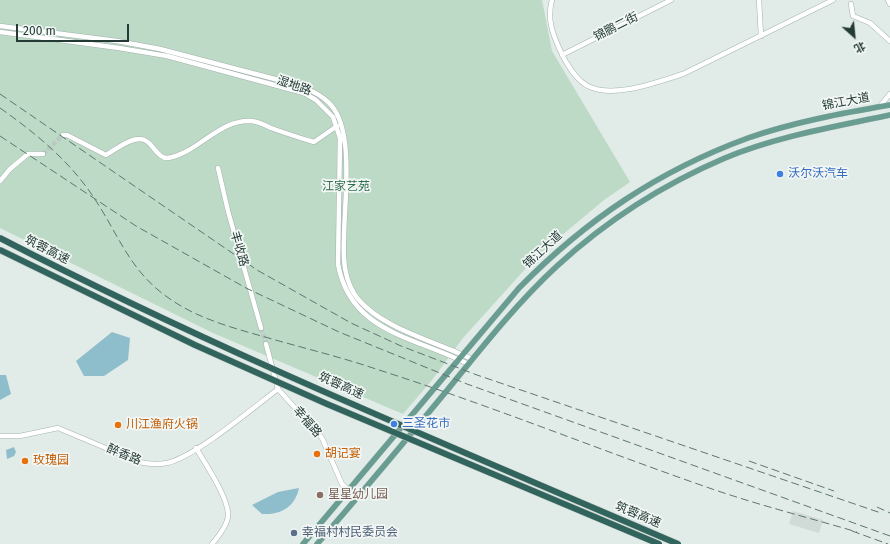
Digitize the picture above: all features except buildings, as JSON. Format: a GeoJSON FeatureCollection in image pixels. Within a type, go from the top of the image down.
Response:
{"type":"FeatureCollection","features":[{"type":"Feature","properties":{"kind":"highway","name":"筑蓉高速"},"geometry":{"type":"LineString","coordinates":[[0,238],[52,266],[208,340],[678,544]]}},
{"type":"Feature","properties":{"kind":"highway","name":"筑蓉高速"},"geometry":{"type":"LineString","coordinates":[[0,250],[195,345],[327,404],[659,544]]}},
{"type":"Feature","properties":{"kind":"main road","name":"锦江大道"},"geometry":{"type":"LineString","coordinates":[[304,544],[519,288],[544,263],[592,222],[630,196],[705,156],[749,138],[805,122],[890,105]]}},
{"type":"Feature","properties":{"kind":"main road","name":"锦江大道"},"geometry":{"type":"LineString","coordinates":[[318,544],[470,362],[530,293],[558,266],[611,222],[635,206],[706,166],[753,148],[809,132],[890,115]]}},
{"type":"Feature","properties":{"kind":"street"},"geometry":{"type":"LineString","coordinates":[[552,0],[550,8],[551,31],[562,55],[577,77],[590,87],[607,90],[657,83],[683,74],[833,0]]}},
{"type":"Feature","properties":{"kind":"street","name":"锦鹏二街"},"geometry":{"type":"LineString","coordinates":[[562,55],[671,0]]}},
{"type":"Feature","properties":{"kind":"street"},"geometry":{"type":"LineString","coordinates":[[759,0],[761,36]]}},
{"type":"Feature","properties":{"kind":"street"},"geometry":{"type":"LineString","coordinates":[[888,0],[890,4]]}},
{"type":"Feature","properties":{"kind":"street"},"geometry":{"type":"LineString","coordinates":[[851,4],[853,16],[870,23],[890,41]]}},
{"type":"Feature","properties":{"kind":"street","name":"湿地路"},"geometry":{"type":"LineString","coordinates":[[0,26],[117,41],[160,49],[294,84],[324,98],[332,106],[339,126],[338,259],[339,273],[345,290],[357,309],[380,326],[461,357]]}},
{"type":"Feature","properties":{"kind":"street","name":"湿地路"},"geometry":{"type":"LineString","coordinates":[[0,32],[167,56],[304,93],[316,100],[326,108],[345,137],[345,270],[352,290],[364,305],[381,319],[470,362]]}},
{"type":"Feature","properties":{"kind":"street"},"geometry":{"type":"LineString","coordinates":[[880,106],[890,94]]}},
{"type":"Feature","properties":{"kind":"street"},"geometry":{"type":"LineString","coordinates":[[63,135],[67,135],[106,155],[131,140],[138,138],[146,140],[162,157],[168,158],[185,151],[224,127],[237,122],[252,121],[314,142],[339,126]]}},
{"type":"Feature","properties":{"kind":"street"},"geometry":{"type":"LineString","coordinates":[[0,182],[10,168],[28,154],[43,154]]}},
{"type":"Feature","properties":{"kind":"street","name":"丰收路"},"geometry":{"type":"LineString","coordinates":[[218,168],[228,211],[261,328]]}},
{"type":"Feature","properties":{"kind":"street"},"geometry":{"type":"LineString","coordinates":[[338,222],[344,223]]}},
{"type":"Feature","properties":{"kind":"street"},"geometry":{"type":"LineString","coordinates":[[266,344],[278,389]]}},
{"type":"Feature","properties":{"kind":"street","name":"醉香路"},"geometry":{"type":"LineString","coordinates":[[0,436],[20,436],[58,428],[148,464],[168,463],[196,448],[278,389]]}},
{"type":"Feature","properties":{"kind":"street","name":"幸福路"},"geometry":{"type":"LineString","coordinates":[[278,389],[322,438],[342,484],[357,498]]}},
{"type":"Feature","properties":{"kind":"street"},"geometry":{"type":"LineString","coordinates":[[196,448],[215,481],[228,509],[228,517],[212,544]]}},
{"type":"Feature","properties":{"kind":"shaded area"},"geometry":{"type":"Polygon","coordinates":[[[793,511],[823,520],[819,533],[789,524],[793,511]]]}},
{"type":"Feature","properties":{"kind":"green space","name":"江家艺苑"},"geometry":{"type":"Polygon","coordinates":[[[0,0],[542,0],[552,51],[630,182],[604,200],[536,257],[463,338],[432,380],[403,414],[213,333],[0,228],[0,0]]]}},
{"type":"Feature","properties":{"kind":"water"},"geometry":{"type":"Polygon","coordinates":[[[112,332],[130,338],[128,360],[104,376],[84,376],[76,361],[112,332]]]}},
{"type":"Feature","properties":{"kind":"water"},"geometry":{"type":"Polygon","coordinates":[[[0,375],[6,375],[11,394],[0,400],[0,375]]]}},
{"type":"Feature","properties":{"kind":"water"},"geometry":{"type":"Polygon","coordinates":[[[14,447],[16,452],[14,456],[7,459],[6,450],[14,447]]]}},
{"type":"Feature","properties":{"kind":"water"},"geometry":{"type":"Polygon","coordinates":[[[299,488],[291,505],[281,511],[262,514],[252,505],[278,492],[299,488]]]}},
{"type":"Feature","properties":{"kind":"tunnel"},"geometry":{"type":"LineString","coordinates":[[43,154],[63,135]]}},
{"type":"Feature","properties":{"kind":"tunnel"},"geometry":{"type":"LineString","coordinates":[[261,328],[266,344]]}},
{"type":"Feature","properties":{"kind":"railway"},"geometry":{"type":"LineString","coordinates":[[0,94],[257,270],[351,323],[401,346],[477,375],[881,513]]}},
{"type":"Feature","properties":{"kind":"railway"},"geometry":{"type":"LineString","coordinates":[[0,108],[49,146],[71,168],[90,192],[126,251],[145,278],[173,301],[194,313],[253,334],[350,361],[421,384],[715,490],[768,507],[857,532]]}},
{"type":"Feature","properties":{"kind":"railway"},"geometry":{"type":"LineString","coordinates":[[0,136],[136,226],[246,288],[339,332],[467,384],[890,536]]}},
{"type":"Feature","properties":{"kind":"railway"},"geometry":{"type":"LineString","coordinates":[[749,461],[834,491]]}},
{"type":"Feature","properties":{"kind":"railway"},"geometry":{"type":"LineString","coordinates":[[877,507],[890,513]]}},
{"type":"Feature","properties":{"kind":"railway"},"geometry":{"type":"LineString","coordinates":[[852,531],[888,544]]}},
{"type":"Feature","properties":{"kind":"place","name":"沃尔沃汽车"},"geometry":{"type":"Point","coordinates":[780,174]}},
{"type":"Feature","properties":{"kind":"place","name":"三圣花市"},"geometry":{"type":"Point","coordinates":[394,424]}},
{"type":"Feature","properties":{"kind":"place","name":"川江渔府火锅"},"geometry":{"type":"Point","coordinates":[118,425]}},
{"type":"Feature","properties":{"kind":"place","name":"胡记宴"},"geometry":{"type":"Point","coordinates":[317,454]}},
{"type":"Feature","properties":{"kind":"place","name":"玫瑰园"},"geometry":{"type":"Point","coordinates":[25,461]}},
{"type":"Feature","properties":{"kind":"place","name":"星星幼儿园"},"geometry":{"type":"Point","coordinates":[320,495]}},
{"type":"Feature","properties":{"kind":"place","name":"幸福村村民委员会"},"geometry":{"type":"Point","coordinates":[294,533]}}]}
